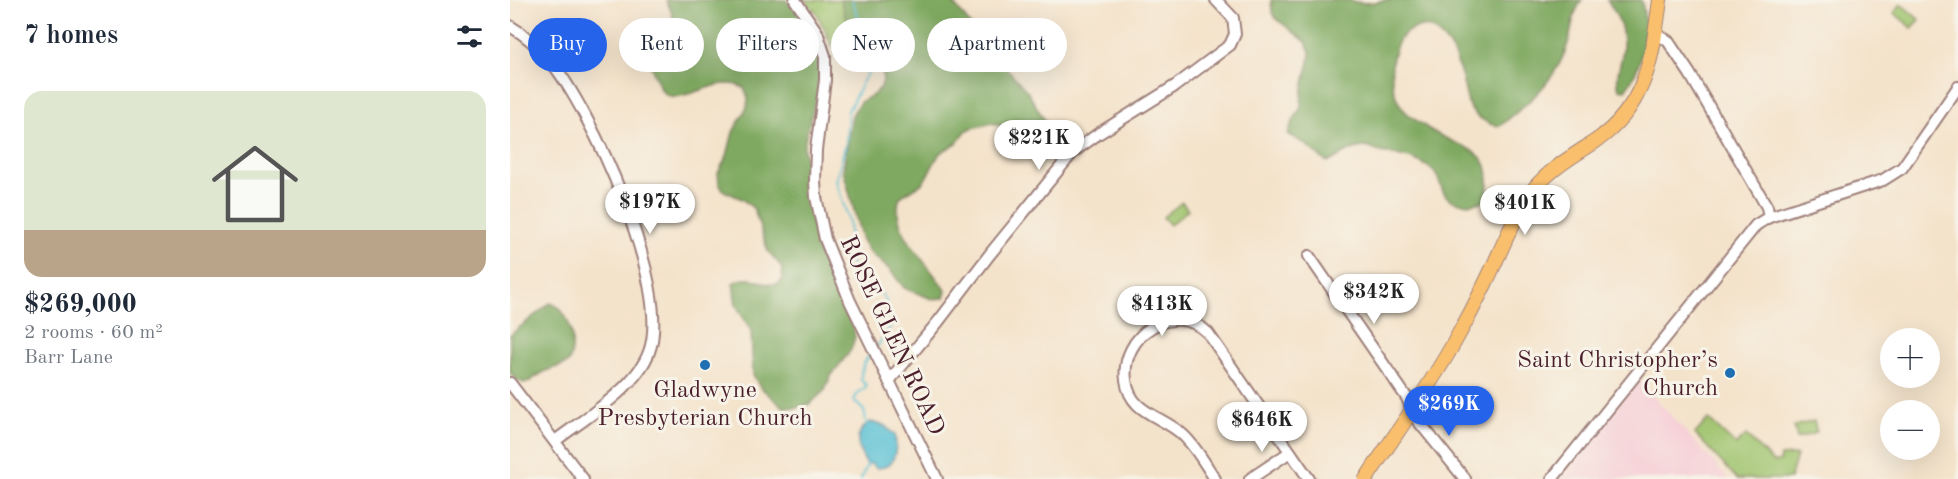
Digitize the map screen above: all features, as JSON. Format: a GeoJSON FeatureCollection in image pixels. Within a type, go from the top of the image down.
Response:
{"type":"FeatureCollection","features":[{"type":"Feature","properties":{"kind":"main road"},"geometry":{"type":"LineString","coordinates":[[1366,479],[1455,341],[1485,285],[1513,224],[1534,189],[1555,168],[1613,129],[1628,111],[1647,72],[1656,33],[1660,0]]}},
{"type":"Feature","properties":{"kind":"street","name":"ROSE GLEN ROAD"},"geometry":{"type":"LineString","coordinates":[[795,0],[817,32],[825,56],[825,80],[815,165],[816,197],[825,239],[835,268],[868,339],[937,479]]}},
{"type":"Feature","properties":{"kind":"street"},"geometry":{"type":"LineString","coordinates":[[889,381],[1073,152],[1175,86],[1230,45],[1235,34],[1233,18],[1216,0]]}},
{"type":"Feature","properties":{"kind":"street"},"geometry":{"type":"LineString","coordinates":[[510,26],[533,42],[549,58],[592,129],[616,181],[630,219],[644,264],[652,303],[653,336],[650,351],[639,372],[627,386],[555,441]]}},
{"type":"Feature","properties":{"kind":"street"},"geometry":{"type":"LineString","coordinates":[[1656,33],[1668,41],[1690,74],[1767,207],[1769,217]]}},
{"type":"Feature","properties":{"kind":"street"},"geometry":{"type":"LineString","coordinates":[[1552,479],[1756,225],[1769,217],[1893,175],[1909,159],[1958,87]]}},
{"type":"Feature","properties":{"kind":"street"},"geometry":{"type":"LineString","coordinates":[[1309,256],[1407,398],[1415,417],[1465,479]]}},
{"type":"Feature","properties":{"kind":"street"},"geometry":{"type":"LineString","coordinates":[[1215,479],[1184,435],[1144,411],[1135,403],[1129,392],[1125,373],[1128,355],[1143,334],[1161,322],[1183,320],[1194,323],[1212,337],[1309,479]]}},
{"type":"Feature","properties":{"kind":"street"},"geometry":{"type":"LineString","coordinates":[[510,383],[583,479]]}},
{"type":"Feature","properties":{"kind":"street"},"geometry":{"type":"LineString","coordinates":[[1250,479],[1290,452]]}},
{"type":"Feature","properties":{"kind":"shaded area"},"geometry":{"type":"Polygon","coordinates":[[[1638,379],[1729,479],[1562,479],[1638,379]]]}},
{"type":"Feature","properties":{"kind":"green space"},"geometry":{"type":"Polygon","coordinates":[[[666,0],[786,0],[801,18],[716,18],[716,72],[819,72],[819,67],[820,83],[804,148],[816,247],[836,296],[853,326],[855,337],[851,350],[831,376],[825,390],[810,404],[794,408],[783,407],[760,387],[753,375],[751,331],[736,305],[733,283],[753,279],[773,284],[780,283],[783,278],[781,266],[768,251],[754,209],[742,199],[724,191],[719,184],[718,173],[727,156],[733,132],[747,107],[748,98],[744,88],[734,84],[723,84],[678,96],[670,96],[663,92],[653,72],[704,72],[704,18],[672,18],[666,0]]]}},
{"type":"Feature","properties":{"kind":"green space"},"geometry":{"type":"Polygon","coordinates":[[[804,0],[916,0],[883,18],[831,18],[831,44],[816,12],[804,0]]]}},
{"type":"Feature","properties":{"kind":"green space"},"geometry":{"type":"Polygon","coordinates":[[[841,0],[951,0],[965,18],[927,18],[927,72],[1010,72],[1027,91],[1053,134],[1053,138],[1043,141],[993,123],[972,128],[966,131],[957,143],[940,153],[923,183],[900,197],[898,207],[902,228],[913,247],[944,287],[946,291],[944,298],[932,299],[904,288],[890,270],[870,253],[862,240],[843,170],[852,115],[860,102],[873,95],[881,87],[882,72],[915,72],[915,18],[846,18],[841,0]]]}},
{"type":"Feature","properties":{"kind":"green space"},"geometry":{"type":"Polygon","coordinates":[[[1271,0],[1349,0],[1367,3],[1386,0],[1582,0],[1575,15],[1564,54],[1551,78],[1522,108],[1500,126],[1492,125],[1470,108],[1460,70],[1453,54],[1444,40],[1432,29],[1424,27],[1412,29],[1401,38],[1395,48],[1392,66],[1393,85],[1395,95],[1404,110],[1429,129],[1476,153],[1483,160],[1487,169],[1488,182],[1486,200],[1466,204],[1455,202],[1446,196],[1433,171],[1415,160],[1364,147],[1350,151],[1329,162],[1288,134],[1301,107],[1310,52],[1306,42],[1274,17],[1271,0]]]}},
{"type":"Feature","properties":{"kind":"green space"},"geometry":{"type":"Polygon","coordinates":[[[1607,0],[1641,0],[1643,8],[1648,34],[1645,35],[1636,71],[1625,90],[1619,89],[1618,81],[1623,48],[1622,33],[1618,19],[1607,0]]]}},
{"type":"Feature","properties":{"kind":"green space"},"geometry":{"type":"Polygon","coordinates":[[[1901,4],[1920,20],[1912,28],[1894,13],[1901,4]]]}},
{"type":"Feature","properties":{"kind":"green space"},"geometry":{"type":"Polygon","coordinates":[[[1182,202],[1188,210],[1170,225],[1163,217],[1182,202]]]}},
{"type":"Feature","properties":{"kind":"green space"},"geometry":{"type":"Polygon","coordinates":[[[550,303],[563,312],[567,320],[572,338],[571,356],[568,363],[527,382],[520,382],[510,373],[510,335],[550,303]]]}},
{"type":"Feature","properties":{"kind":"green space"},"geometry":{"type":"Polygon","coordinates":[[[1708,419],[1736,445],[1746,435],[1773,462],[1780,462],[1780,456],[1797,455],[1790,479],[1737,479],[1695,434],[1708,419]]]}},
{"type":"Feature","properties":{"kind":"green space"},"geometry":{"type":"Polygon","coordinates":[[[1814,421],[1817,433],[1797,438],[1794,426],[1814,421]]]}},
{"type":"Feature","properties":{"kind":"water"},"geometry":{"type":"Polygon","coordinates":[[[871,422],[885,426],[895,435],[894,458],[883,467],[876,468],[866,463],[858,446],[861,430],[871,422]]]}},
{"type":"Feature","properties":{"kind":"waterway"},"geometry":{"type":"LineString","coordinates":[[852,0],[858,17],[877,33],[882,39],[883,47],[881,55],[864,79],[848,111],[846,143],[836,181],[849,221],[851,264],[856,272],[874,283],[890,311],[890,327],[876,348]]}},
{"type":"Feature","properties":{"kind":"waterway"},"geometry":{"type":"LineString","coordinates":[[867,425],[864,411],[854,400],[858,393],[866,388],[861,380],[861,372],[872,352]]}},
{"type":"Feature","properties":{"kind":"waterway"},"geometry":{"type":"LineString","coordinates":[[861,479],[868,463]]}},
{"type":"Feature","properties":{"kind":"place","name":"Gladwyne Presbyterian Church"},"geometry":{"type":"Point","coordinates":[705,365]}},
{"type":"Feature","properties":{"kind":"place","name":"Saint Christopher’s Church"},"geometry":{"type":"Point","coordinates":[1730,373]}}]}
